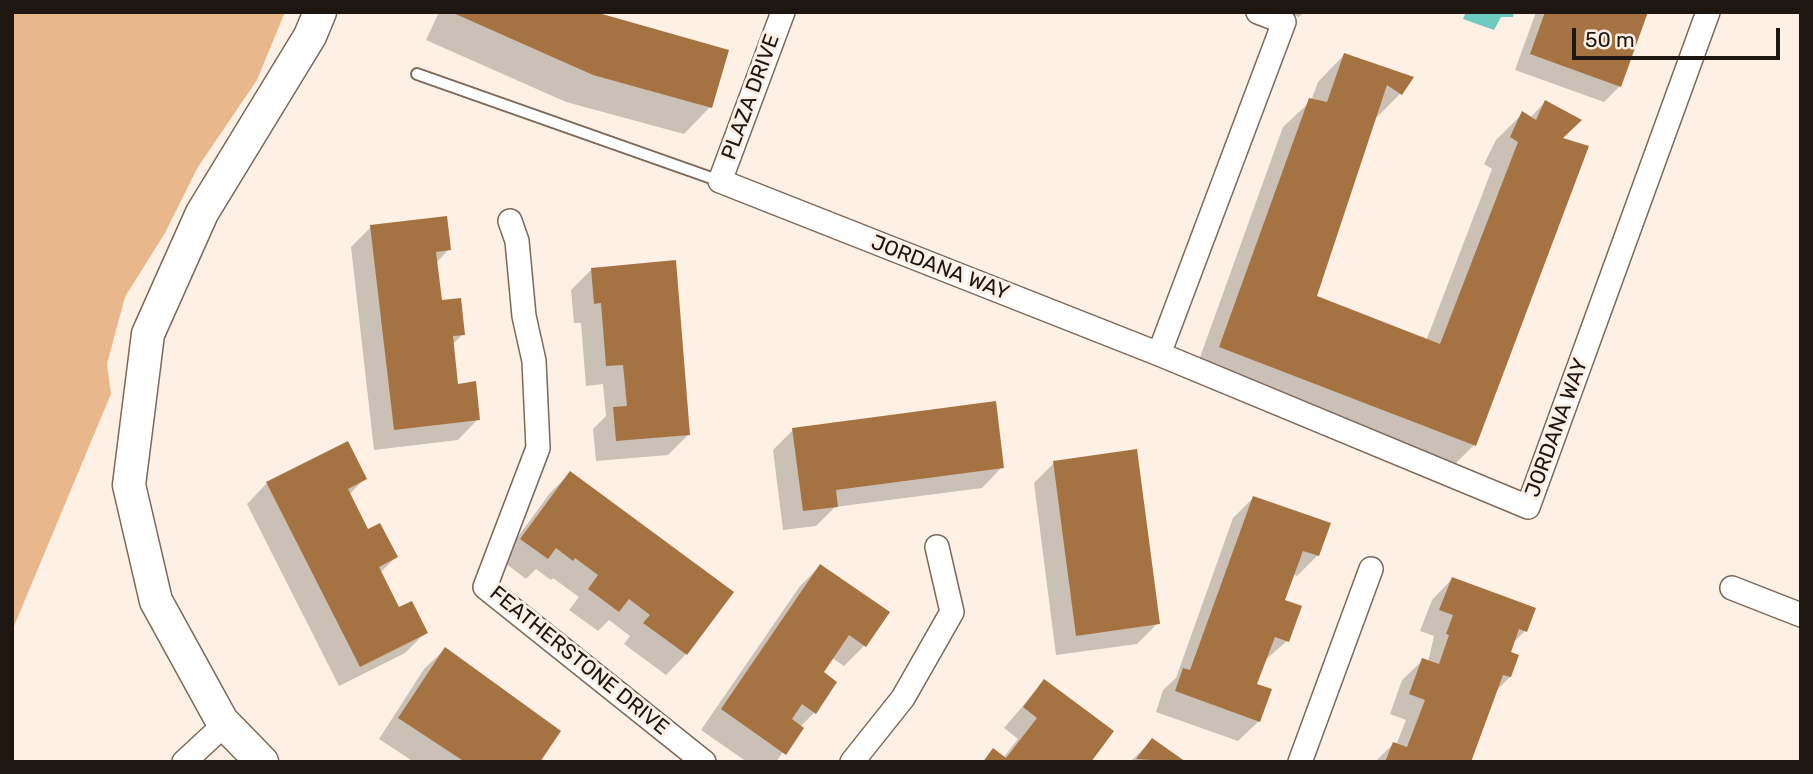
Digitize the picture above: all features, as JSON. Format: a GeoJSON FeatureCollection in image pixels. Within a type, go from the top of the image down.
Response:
{"type":"FeatureCollection","features":[{"type":"Feature","properties":{"kind":"street"},"geometry":{"type":"LineString","coordinates":[[261,762],[225,724],[156,601],[129,485],[148,334],[202,213],[310,36],[320,12]]}},
{"type":"Feature","properties":{"kind":"street","name":"PLAZA DRIVE"},"geometry":{"type":"LineString","coordinates":[[720,181],[783,12]]}},
{"type":"Feature","properties":{"kind":"street"},"geometry":{"type":"LineString","coordinates":[[1159,354],[1284,22],[1258,12]]}},
{"type":"Feature","properties":{"kind":"street","name":"JORDANA WAY"},"geometry":{"type":"LineString","coordinates":[[720,181],[1159,354],[1528,508],[1708,12]]}},
{"type":"Feature","properties":{"kind":"street","name":"FEATHERSTONE DRIVE"},"geometry":{"type":"LineString","coordinates":[[510,221],[517,241],[524,316],[534,361],[538,448],[485,587],[704,762]]}},
{"type":"Feature","properties":{"kind":"street"},"geometry":{"type":"LineString","coordinates":[[852,762],[903,698],[952,612],[937,547]]}},
{"type":"Feature","properties":{"kind":"street"},"geometry":{"type":"LineString","coordinates":[[1300,762],[1371,569]]}},
{"type":"Feature","properties":{"kind":"street"},"geometry":{"type":"LineString","coordinates":[[1732,588],[1801,615]]}},
{"type":"Feature","properties":{"kind":"street"},"geometry":{"type":"LineString","coordinates":[[184,762],[225,724]]}},
{"type":"Feature","properties":{"kind":"lane"},"geometry":{"type":"LineString","coordinates":[[417,74],[720,181]]}},
{"type":"Feature","properties":{"kind":"shaded area"},"geometry":{"type":"Polygon","coordinates":[[[12,12],[285,12],[257,80],[198,167],[165,233],[125,297],[107,364],[111,394],[12,631],[12,12]]]}},
{"type":"Feature","properties":{"kind":"water"},"geometry":{"type":"Polygon","coordinates":[[[1466,12],[1514,12],[1513,17],[1501,17],[1494,30],[1463,19],[1466,12]]]}},
{"type":"Feature","properties":{"kind":"building"},"geometry":{"type":"Polygon","coordinates":[[[451,12],[595,12],[729,50],[712,108],[593,75],[451,12]]]}},
{"type":"Feature","properties":{"kind":"building"},"geometry":{"type":"Polygon","coordinates":[[[1545,12],[1648,12],[1621,87],[1530,54],[1545,12]]]}},
{"type":"Feature","properties":{"kind":"building"},"geometry":{"type":"Polygon","coordinates":[[[1344,53],[1414,77],[1402,95],[1387,85],[1317,296],[1440,344],[1518,142],[1510,137],[1522,111],[1536,120],[1545,100],[1582,120],[1563,138],[1589,146],[1476,446],[1219,347],[1309,98],[1327,102],[1344,53]]]}},
{"type":"Feature","properties":{"kind":"building"},"geometry":{"type":"Polygon","coordinates":[[[447,216],[451,250],[436,252],[442,300],[461,298],[465,335],[453,336],[458,384],[476,381],[480,420],[394,430],[370,225],[447,216]]]}},
{"type":"Feature","properties":{"kind":"building"},"geometry":{"type":"Polygon","coordinates":[[[676,260],[690,435],[616,441],[613,407],[627,406],[623,365],[606,366],[601,303],[594,304],[591,268],[676,260]]]}},
{"type":"Feature","properties":{"kind":"building"},"geometry":{"type":"Polygon","coordinates":[[[996,401],[1004,468],[836,490],[838,507],[803,511],[792,428],[996,401]]]}},
{"type":"Feature","properties":{"kind":"building"},"geometry":{"type":"Polygon","coordinates":[[[348,441],[367,479],[348,489],[368,529],[380,523],[398,557],[379,567],[399,607],[412,601],[428,633],[360,667],[266,482],[348,441]]]}},
{"type":"Feature","properties":{"kind":"building"},"geometry":{"type":"Polygon","coordinates":[[[1137,449],[1160,624],[1076,636],[1053,461],[1137,449]]]}},
{"type":"Feature","properties":{"kind":"building"},"geometry":{"type":"Polygon","coordinates":[[[570,471],[734,592],[687,655],[643,623],[650,615],[629,599],[619,612],[588,589],[598,575],[575,558],[573,561],[556,548],[548,559],[520,539],[570,471]]]}},
{"type":"Feature","properties":{"kind":"building"},"geometry":{"type":"Polygon","coordinates":[[[1253,496],[1331,523],[1319,556],[1303,551],[1285,600],[1302,606],[1289,642],[1275,637],[1257,684],[1272,689],[1260,722],[1175,691],[1183,668],[1190,670],[1253,496]]]}},
{"type":"Feature","properties":{"kind":"building"},"geometry":{"type":"Polygon","coordinates":[[[820,564],[890,612],[866,647],[849,635],[824,672],[837,682],[816,714],[802,704],[792,719],[804,728],[786,755],[721,709],[820,564]]]}},
{"type":"Feature","properties":{"kind":"building"},"geometry":{"type":"Polygon","coordinates":[[[1452,577],[1536,608],[1527,632],[1519,629],[1511,652],[1519,655],[1511,677],[1503,675],[1471,762],[1385,762],[1393,742],[1407,747],[1425,700],[1409,694],[1422,658],[1439,664],[1453,615],[1439,610],[1452,577]]]}},
{"type":"Feature","properties":{"kind":"building"},"geometry":{"type":"Polygon","coordinates":[[[445,647],[561,731],[540,762],[465,762],[398,718],[445,647]]]}},
{"type":"Feature","properties":{"kind":"building"},"geometry":{"type":"Polygon","coordinates":[[[1044,679],[1114,731],[1091,762],[983,762],[993,748],[1006,758],[1037,718],[1023,707],[1044,679]]]}},
{"type":"Feature","properties":{"kind":"building"},"geometry":{"type":"Polygon","coordinates":[[[1152,738],[1186,762],[1136,759],[1152,738]]]}}]}
